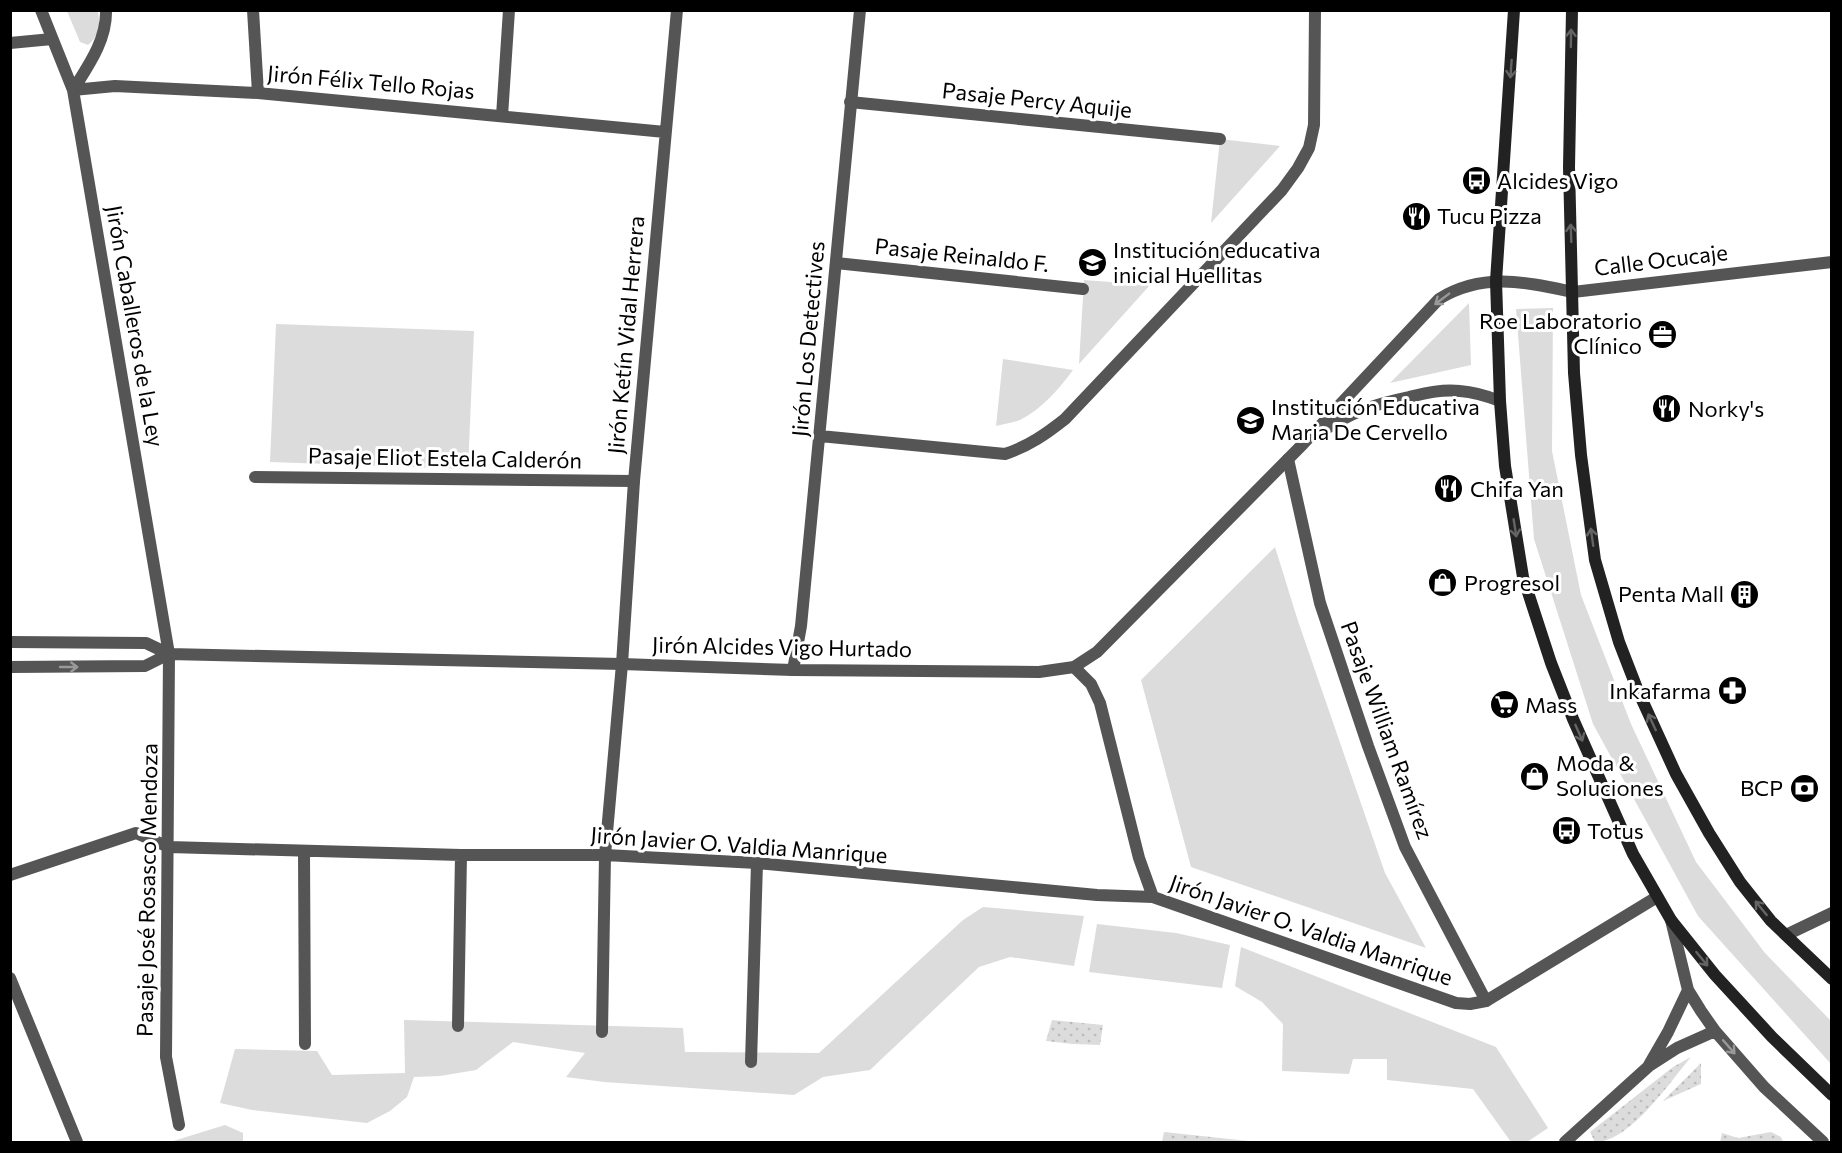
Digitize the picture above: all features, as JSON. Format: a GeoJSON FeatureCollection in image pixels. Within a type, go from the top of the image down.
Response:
{"type":"FeatureCollection","features":[{"type":"Feature","properties":{"kind":"main road"},"geometry":{"type":"LineString","coordinates":[[1514,10],[1496,282],[1500,401],[1505,466],[1523,577],[1551,663],[1573,719],[1633,854],[1657,897],[1671,920],[1715,975],[1772,1037],[1832,1095]]}},
{"type":"Feature","properties":{"kind":"main road"},"geometry":{"type":"LineString","coordinates":[[1572,10],[1569,167],[1574,373],[1582,467],[1595,560],[1619,642],[1638,691],[1676,774],[1709,834],[1740,882],[1786,935],[1832,979]]}},
{"type":"Feature","properties":{"kind":"street","name":"Jirón Caballeros de la Ley"},"geometry":{"type":"LineString","coordinates":[[41,10],[73,90],[169,654]]}},
{"type":"Feature","properties":{"kind":"street"},"geometry":{"type":"LineString","coordinates":[[73,90],[94,56],[106,23],[106,10]]}},
{"type":"Feature","properties":{"kind":"street"},"geometry":{"type":"LineString","coordinates":[[253,10],[258,93]]}},
{"type":"Feature","properties":{"kind":"street"},"geometry":{"type":"LineString","coordinates":[[502,116],[509,10]]}},
{"type":"Feature","properties":{"kind":"street","name":"Jirón Ketín Vidal Herrera"},"geometry":{"type":"LineString","coordinates":[[602,1032],[605,855],[622,664],[634,481],[677,10]]}},
{"type":"Feature","properties":{"kind":"street","name":"Jirón Los Detectives"},"geometry":{"type":"LineString","coordinates":[[793,670],[801,626],[860,10]]}},
{"type":"Feature","properties":{"kind":"street"},"geometry":{"type":"LineString","coordinates":[[820,436],[1005,454],[1023,448],[1043,437],[1065,419],[1282,190],[1298,168],[1309,148],[1314,125],[1315,10]]}},
{"type":"Feature","properties":{"kind":"street"},"geometry":{"type":"LineString","coordinates":[[10,43],[52,39]]}},
{"type":"Feature","properties":{"kind":"street","name":"Jirón Félix Tello Rojas"},"geometry":{"type":"LineString","coordinates":[[73,90],[115,86],[258,93],[665,132]]}},
{"type":"Feature","properties":{"kind":"street","name":"Pasaje Percy Aquije"},"geometry":{"type":"LineString","coordinates":[[850,102],[1220,139]]}},
{"type":"Feature","properties":{"kind":"street","name":"Pasaje Reinaldo F."},"geometry":{"type":"LineString","coordinates":[[836,262],[1083,289]]}},
{"type":"Feature","properties":{"kind":"street","name":"Calle Ocucaje"},"geometry":{"type":"LineString","coordinates":[[1496,282],[1532,283],[1573,292],[1832,262]]}},
{"type":"Feature","properties":{"kind":"street","name":"Jirón Alcides Vigo Hurtado"},"geometry":{"type":"LineString","coordinates":[[10,642],[146,644],[169,654],[793,670],[1038,672],[1074,666],[1097,652],[1303,444],[1439,300],[1453,291],[1475,283],[1496,282]]}},
{"type":"Feature","properties":{"kind":"street","name":"Jirón Alcides Vigo Hurtado"},"geometry":{"type":"LineString","coordinates":[[1303,444],[1338,421],[1371,405],[1434,391],[1458,390],[1500,401]]}},
{"type":"Feature","properties":{"kind":"street","name":"Pasaje William Ramírez"},"geometry":{"type":"LineString","coordinates":[[1288,459],[1320,603],[1368,746],[1405,847],[1486,1001]]}},
{"type":"Feature","properties":{"kind":"street","name":"Pasaje Eliot Estela Calderón"},"geometry":{"type":"LineString","coordinates":[[255,477],[634,481]]}},
{"type":"Feature","properties":{"kind":"street","name":"Jirón Alcides Vigo Hurtado"},"geometry":{"type":"LineString","coordinates":[[10,667],[146,666],[169,654]]}},
{"type":"Feature","properties":{"kind":"street","name":"Pasaje José Rosasco Mendoza"},"geometry":{"type":"LineString","coordinates":[[169,654],[166,1057],[179,1125]]}},
{"type":"Feature","properties":{"kind":"street"},"geometry":{"type":"LineString","coordinates":[[1074,666],[1091,684],[1100,703],[1139,858],[1153,897]]}},
{"type":"Feature","properties":{"kind":"street","name":"Jirón Javier O. Valdia Manrique"},"geometry":{"type":"LineString","coordinates":[[10,875],[136,833],[169,847],[461,855],[605,855],[757,863],[1097,895],[1153,897],[1456,1003],[1470,1004],[1486,1001]]}},
{"type":"Feature","properties":{"kind":"street"},"geometry":{"type":"LineString","coordinates":[[304,852],[305,1044]]}},
{"type":"Feature","properties":{"kind":"street"},"geometry":{"type":"LineString","coordinates":[[458,1026],[461,855]]}},
{"type":"Feature","properties":{"kind":"street"},"geometry":{"type":"LineString","coordinates":[[751,1062],[757,863]]}},
{"type":"Feature","properties":{"kind":"street"},"geometry":{"type":"LineString","coordinates":[[1486,1001],[1657,897]]}},
{"type":"Feature","properties":{"kind":"street"},"geometry":{"type":"LineString","coordinates":[[1786,935],[1832,912]]}},
{"type":"Feature","properties":{"kind":"street"},"geometry":{"type":"LineString","coordinates":[[1671,920],[1688,990],[1715,1030],[1764,1087],[1823,1143]]}},
{"type":"Feature","properties":{"kind":"street"},"geometry":{"type":"LineString","coordinates":[[10,978],[77,1143]]}},
{"type":"Feature","properties":{"kind":"street"},"geometry":{"type":"LineString","coordinates":[[1649,1066],[1688,990]]}},
{"type":"Feature","properties":{"kind":"street"},"geometry":{"type":"LineString","coordinates":[[1565,1143],[1649,1066],[1677,1048],[1715,1030]]}},
{"type":"Feature","properties":{"kind":"shaded area"},"geometry":{"type":"Polygon","coordinates":[[[67,11],[98,11],[99,30],[88,45],[80,42],[67,11]]]}},
{"type":"Feature","properties":{"kind":"shaded area"},"geometry":{"type":"Polygon","coordinates":[[[1220,139],[1280,146],[1211,223],[1220,139]]]}},
{"type":"Feature","properties":{"kind":"shaded area"},"geometry":{"type":"Polygon","coordinates":[[[1084,280],[1150,285],[1079,364],[1084,280]]]}},
{"type":"Feature","properties":{"kind":"shaded area"},"geometry":{"type":"Polygon","coordinates":[[[1469,303],[1471,365],[1390,383],[1469,303]]]}},
{"type":"Feature","properties":{"kind":"shaded area"},"geometry":{"type":"Polygon","coordinates":[[[1553,308],[1552,451],[1581,595],[1631,724],[1696,862],[1765,953],[1831,1021],[1831,1064],[1698,916],[1593,724],[1534,539],[1516,309],[1553,308]]]}},
{"type":"Feature","properties":{"kind":"shaded area"},"geometry":{"type":"Polygon","coordinates":[[[276,324],[474,331],[468,469],[270,462],[276,324]]]}},
{"type":"Feature","properties":{"kind":"shaded area"},"geometry":{"type":"Polygon","coordinates":[[[1003,359],[1073,370],[1036,410],[1020,420],[996,426],[1003,359]]]}},
{"type":"Feature","properties":{"kind":"shaded area"},"geometry":{"type":"Polygon","coordinates":[[[1275,547],[1298,621],[1385,873],[1426,948],[1191,867],[1141,680],[1275,547]]]}},
{"type":"Feature","properties":{"kind":"shaded area"},"geometry":{"type":"Polygon","coordinates":[[[983,907],[1084,916],[1074,966],[1010,957],[979,967],[870,1070],[823,1077],[794,1095],[604,1082],[566,1077],[585,1053],[513,1042],[476,1070],[440,1076],[414,1077],[407,1097],[390,1111],[367,1123],[252,1110],[220,1103],[235,1049],[317,1051],[332,1075],[405,1073],[404,1020],[683,1028],[685,1052],[819,1053],[963,920],[983,907]]]}},
{"type":"Feature","properties":{"kind":"shaded area"},"geometry":{"type":"Polygon","coordinates":[[[1097,924],[1176,933],[1230,945],[1222,988],[1089,972],[1097,924]]]}},
{"type":"Feature","properties":{"kind":"shaded area"},"geometry":{"type":"Polygon","coordinates":[[[1241,947],[1496,1047],[1548,1128],[1527,1142],[1511,1142],[1473,1089],[1387,1080],[1387,1059],[1353,1059],[1349,1074],[1282,1071],[1283,1024],[1262,1002],[1235,986],[1241,947]]]}},
{"type":"Feature","properties":{"kind":"shaded area"},"geometry":{"type":"Polygon","coordinates":[[[1052,1020],[1103,1025],[1100,1045],[1046,1041],[1052,1020]]]}},
{"type":"Feature","properties":{"kind":"shaded area"},"geometry":{"type":"Polygon","coordinates":[[[1691,1057],[1635,1122],[1608,1140],[1595,1142],[1590,1132],[1673,1067],[1691,1057]]]}},
{"type":"Feature","properties":{"kind":"shaded area"},"geometry":{"type":"Polygon","coordinates":[[[1701,1063],[1701,1084],[1663,1101],[1701,1063]]]}},
{"type":"Feature","properties":{"kind":"shaded area"},"geometry":{"type":"Polygon","coordinates":[[[225,1125],[243,1133],[243,1142],[170,1142],[225,1125]]]}},
{"type":"Feature","properties":{"kind":"shaded area"},"geometry":{"type":"Polygon","coordinates":[[[1164,1132],[1258,1142],[1162,1142],[1164,1132]]]}},
{"type":"Feature","properties":{"kind":"shaded area"},"geometry":{"type":"Polygon","coordinates":[[[1771,1132],[1781,1137],[1783,1142],[1720,1142],[1722,1133],[1738,1138],[1771,1132]]]}},
{"type":"Feature","properties":{"kind":"place","name":"Alcides Vigo"},"geometry":{"type":"Point","coordinates":[1476,181]}},
{"type":"Feature","properties":{"kind":"place","name":"Tucu Pizza"},"geometry":{"type":"Point","coordinates":[1416,216]}},
{"type":"Feature","properties":{"kind":"place","name":"Institución educativa inicial Huellitas"},"geometry":{"type":"Point","coordinates":[1092,263]}},
{"type":"Feature","properties":{"kind":"place","name":"Roe Laboratorio Clínico"},"geometry":{"type":"Point","coordinates":[1663,334]}},
{"type":"Feature","properties":{"kind":"place","name":"Norky's"},"geometry":{"type":"Point","coordinates":[1667,409]}},
{"type":"Feature","properties":{"kind":"place","name":"Institución Educativa Maria De Cervello"},"geometry":{"type":"Point","coordinates":[1250,420]}},
{"type":"Feature","properties":{"kind":"place","name":"Chifa Yan"},"geometry":{"type":"Point","coordinates":[1449,489]}},
{"type":"Feature","properties":{"kind":"place","name":"Progresol"},"geometry":{"type":"Point","coordinates":[1443,583]}},
{"type":"Feature","properties":{"kind":"place","name":"Penta Mall"},"geometry":{"type":"Point","coordinates":[1745,594]}},
{"type":"Feature","properties":{"kind":"place","name":"Inkafarma"},"geometry":{"type":"Point","coordinates":[1732,691]}},
{"type":"Feature","properties":{"kind":"place","name":"Mass"},"geometry":{"type":"Point","coordinates":[1504,705]}},
{"type":"Feature","properties":{"kind":"place","name":"Moda & Soluciones"},"geometry":{"type":"Point","coordinates":[1535,776]}},
{"type":"Feature","properties":{"kind":"place","name":"BCP"},"geometry":{"type":"Point","coordinates":[1804,788]}},
{"type":"Feature","properties":{"kind":"place","name":"Totus"},"geometry":{"type":"Point","coordinates":[1566,831]}}]}
